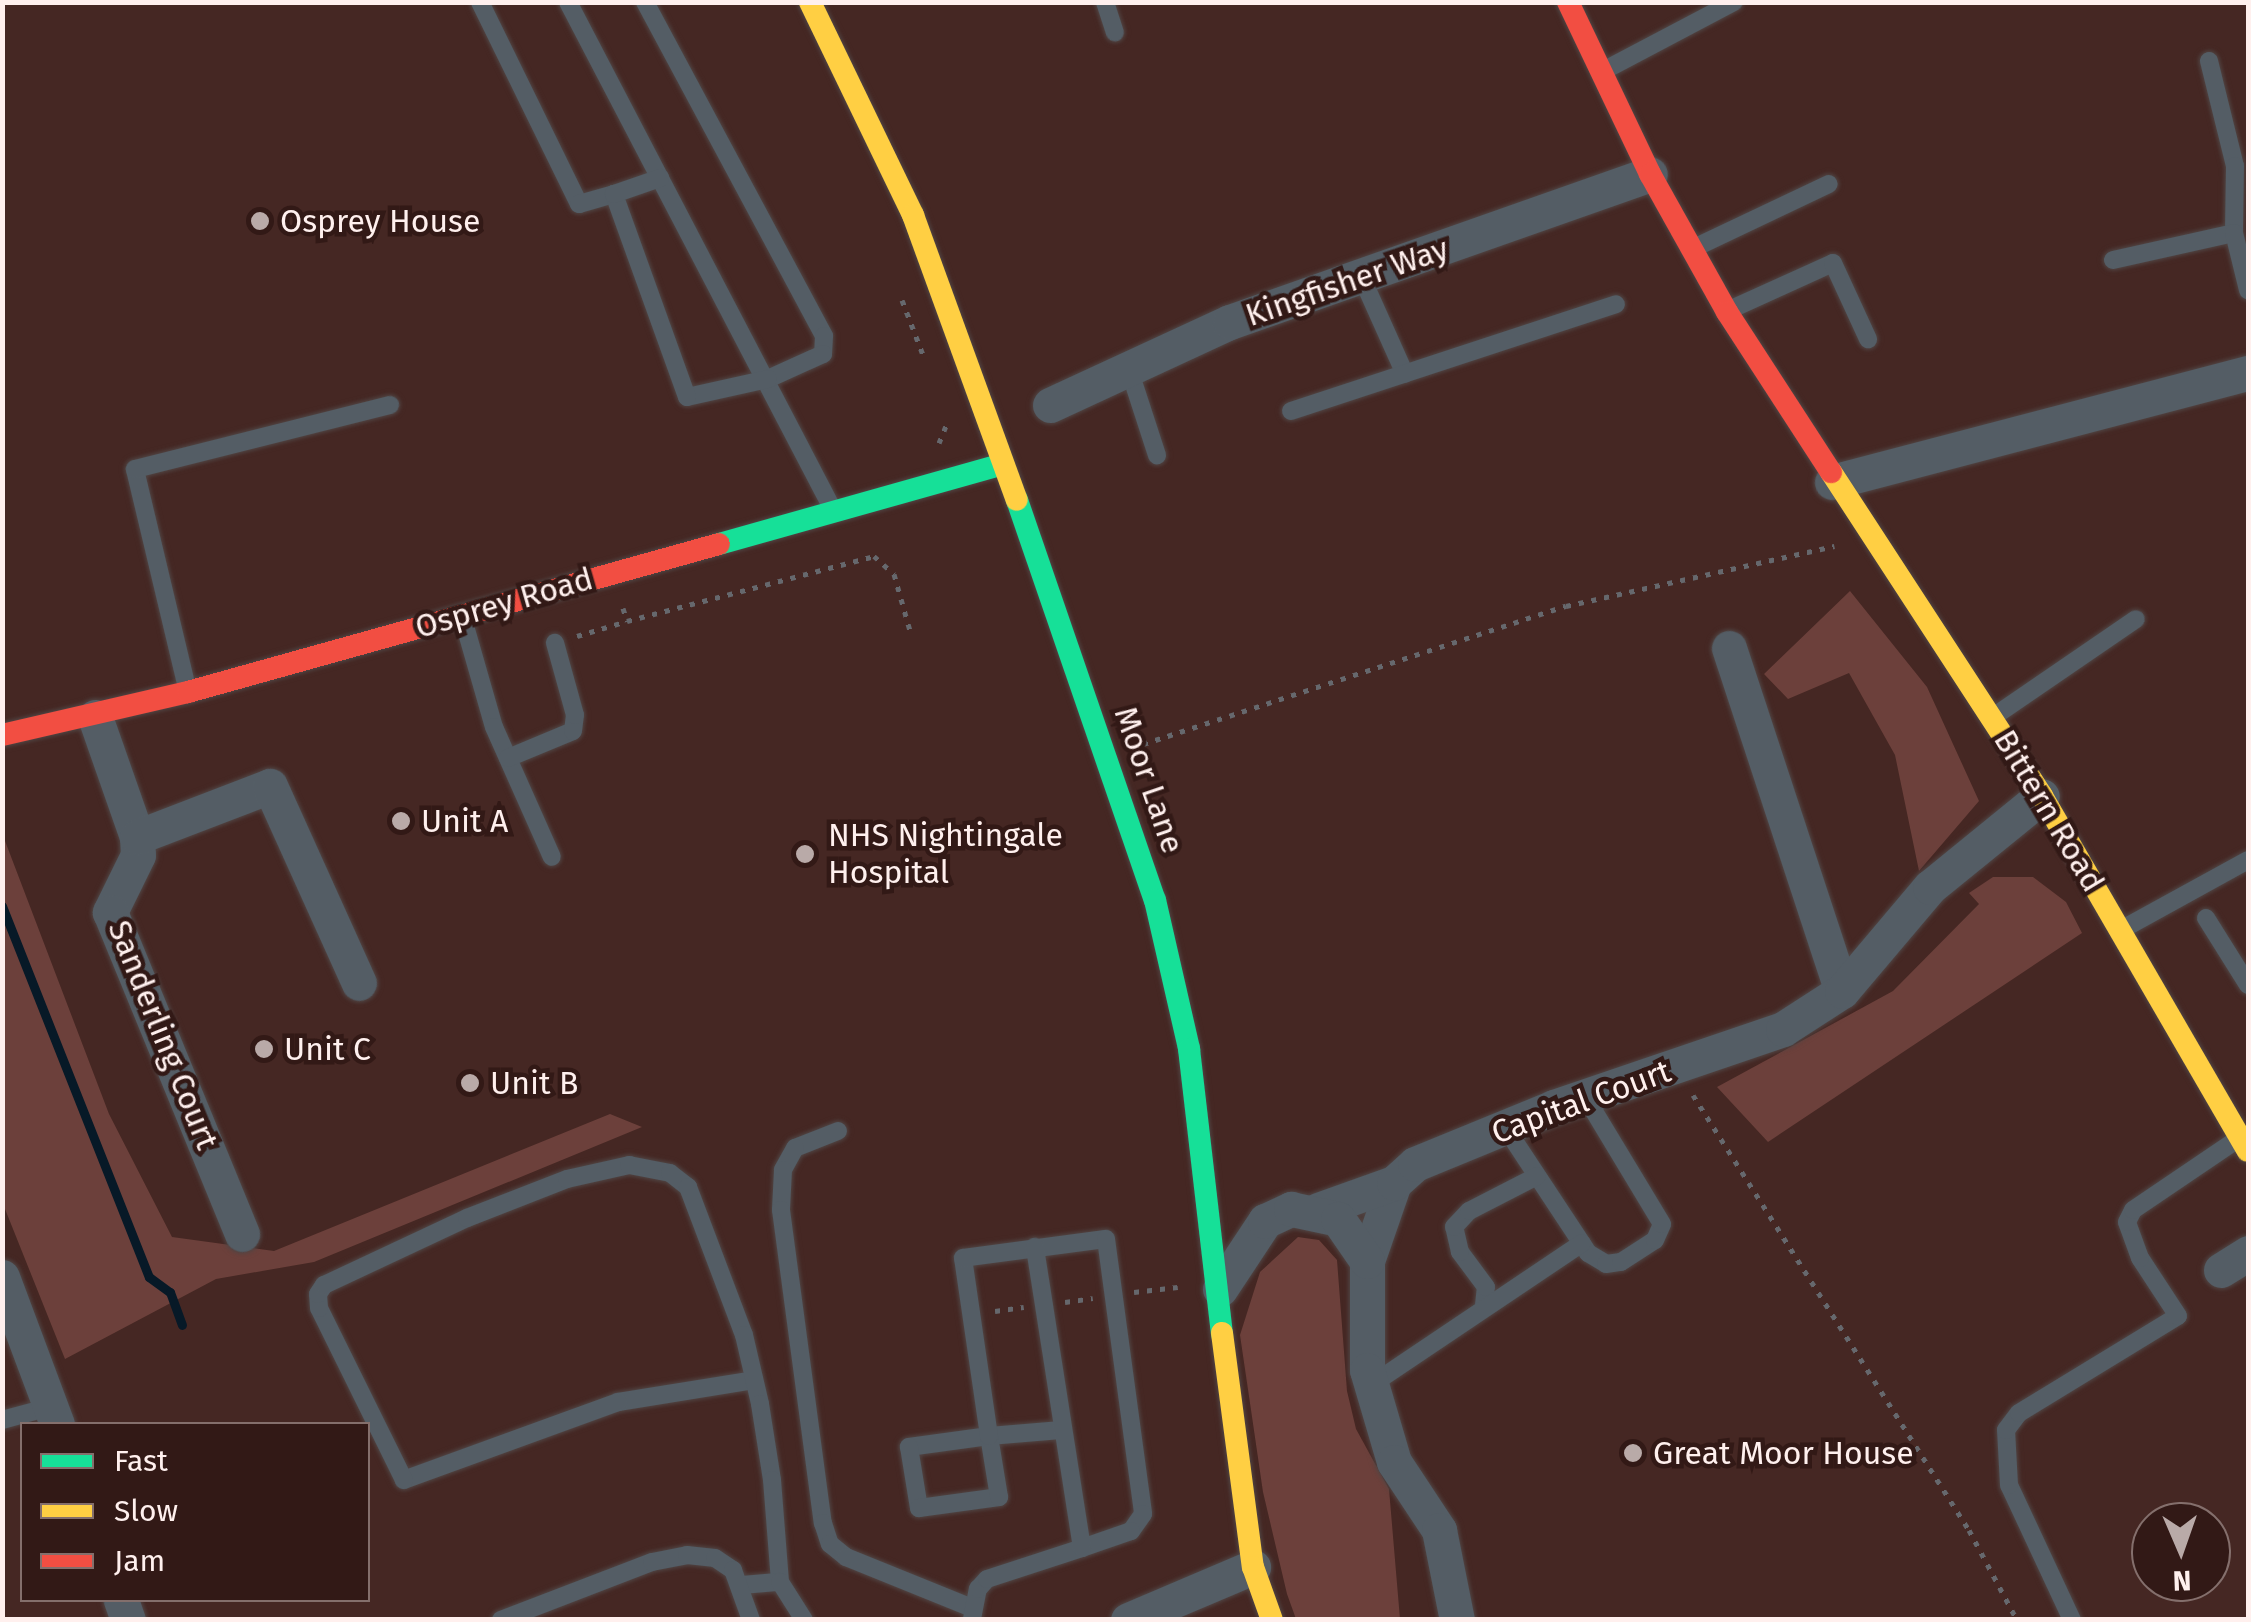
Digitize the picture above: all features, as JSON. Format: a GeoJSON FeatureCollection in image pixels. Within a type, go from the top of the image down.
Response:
{"type":"FeatureCollection","features":[{"type":"Feature","properties":{"kind":"street","name":"Moor Lane"},"geometry":{"type":"LineString","coordinates":[[810,2],[913,215],[1155,900],[1189,1050],[1220,1289],[1233,1449],[1254,1567],[1272,1620]]}},
{"type":"Feature","properties":{"kind":"street","name":"Bittern Road"},"geometry":{"type":"LineString","coordinates":[[1568,2],[1650,174],[1727,312],[1832,482],[1993,717],[2246,1140]]}},
{"type":"Feature","properties":{"kind":"street","name":"Kingfisher Way"},"geometry":{"type":"LineString","coordinates":[[1050,405],[1230,322],[1650,174]]}},
{"type":"Feature","properties":{"kind":"street"},"geometry":{"type":"LineString","coordinates":[[1832,482],[2248,374]]}},
{"type":"Feature","properties":{"kind":"street","name":"Osprey Road"},"geometry":{"type":"LineString","coordinates":[[6,734],[95,717],[188,692],[1003,464]]}},
{"type":"Feature","properties":{"kind":"street"},"geometry":{"type":"LineString","coordinates":[[1729,648],[1842,991]]}},
{"type":"Feature","properties":{"kind":"street"},"geometry":{"type":"LineString","coordinates":[[95,717],[137,837],[270,786],[359,983]]}},
{"type":"Feature","properties":{"kind":"street","name":"Capital Court"},"geometry":{"type":"LineString","coordinates":[[1220,1289],[1265,1221],[1291,1209],[1318,1210],[1394,1182],[1416,1164],[1505,1128],[1783,1029],[1842,991],[1930,888],[2042,796]]}},
{"type":"Feature","properties":{"kind":"street","name":"Sanderling Court"},"geometry":{"type":"LineString","coordinates":[[137,837],[138,855],[110,912],[242,1234]]}},
{"type":"Feature","properties":{"kind":"street"},"geometry":{"type":"LineString","coordinates":[[1394,1182],[1367,1261],[1371,1385],[1394,1462],[1439,1530],[1457,1620]]}},
{"type":"Feature","properties":{"kind":"street"},"geometry":{"type":"LineString","coordinates":[[1318,1210],[1338,1219],[1367,1261]]}},
{"type":"Feature","properties":{"kind":"street"},"geometry":{"type":"LineString","coordinates":[[2,1277],[54,1416]]}},
{"type":"Feature","properties":{"kind":"street"},"geometry":{"type":"LineString","coordinates":[[1128,1620],[1254,1567]]}},
{"type":"Feature","properties":{"kind":"lane"},"geometry":{"type":"LineString","coordinates":[[480,2],[579,204],[660,178]]}},
{"type":"Feature","properties":{"kind":"lane"},"geometry":{"type":"LineString","coordinates":[[568,2],[832,509]]}},
{"type":"Feature","properties":{"kind":"lane"},"geometry":{"type":"LineString","coordinates":[[614,194],[687,397],[768,380],[822,354],[824,336],[645,2]]}},
{"type":"Feature","properties":{"kind":"lane"},"geometry":{"type":"LineString","coordinates":[[1105,2],[1115,32]]}},
{"type":"Feature","properties":{"kind":"lane"},"geometry":{"type":"LineString","coordinates":[[1601,72],[1734,2]]}},
{"type":"Feature","properties":{"kind":"lane"},"geometry":{"type":"LineString","coordinates":[[2208,61],[2235,166],[2234,233],[2248,290]]}},
{"type":"Feature","properties":{"kind":"lane"},"geometry":{"type":"LineString","coordinates":[[1691,249],[1829,184]]}},
{"type":"Feature","properties":{"kind":"lane"},"geometry":{"type":"LineString","coordinates":[[2114,260],[2234,233]]}},
{"type":"Feature","properties":{"kind":"lane"},"geometry":{"type":"LineString","coordinates":[[1727,312],[1832,263],[1868,339]]}},
{"type":"Feature","properties":{"kind":"lane"},"geometry":{"type":"LineString","coordinates":[[1362,278],[1405,374]]}},
{"type":"Feature","properties":{"kind":"lane"},"geometry":{"type":"LineString","coordinates":[[1291,411],[1616,304]]}},
{"type":"Feature","properties":{"kind":"lane"},"geometry":{"type":"LineString","coordinates":[[1128,366],[1157,456]]}},
{"type":"Feature","properties":{"kind":"lane"},"geometry":{"type":"LineString","coordinates":[[188,692],[135,468],[390,405]]}},
{"type":"Feature","properties":{"kind":"lane"},"geometry":{"type":"LineString","coordinates":[[462,615],[508,758],[552,857]]}},
{"type":"Feature","properties":{"kind":"lane"},"geometry":{"type":"LineString","coordinates":[[1993,717],[2136,619]]}},
{"type":"Feature","properties":{"kind":"lane"},"geometry":{"type":"LineString","coordinates":[[508,758],[560,742],[573,731],[575,715],[555,643]]}},
{"type":"Feature","properties":{"kind":"lane"},"geometry":{"type":"LineString","coordinates":[[2,707],[6,734]]}},
{"type":"Feature","properties":{"kind":"lane"},"geometry":{"type":"LineString","coordinates":[[2119,931],[2248,860]]}},
{"type":"Feature","properties":{"kind":"lane"},"geometry":{"type":"LineString","coordinates":[[2206,918],[2248,984]]}},
{"type":"Feature","properties":{"kind":"lane"},"geometry":{"type":"LineString","coordinates":[[1505,1128],[1596,1260],[1621,1262],[1654,1240],[1662,1224],[1586,1098]]}},
{"type":"Feature","properties":{"kind":"lane"},"geometry":{"type":"LineString","coordinates":[[838,1131],[795,1148],[783,1170],[781,1210],[823,1523],[830,1544],[846,1557],[972,1614],[987,1578],[1131,1531],[1144,1514],[1106,1239],[963,1258],[989,1436],[999,1497],[920,1508],[909,1447],[989,1436],[1061,1430]]}},
{"type":"Feature","properties":{"kind":"lane"},"geometry":{"type":"LineString","coordinates":[[2072,1620],[2009,1485],[2006,1430],[2019,1413],[2178,1316],[2130,1237],[2127,1222],[2146,1201],[2246,1140]]}},
{"type":"Feature","properties":{"kind":"lane"},"geometry":{"type":"LineString","coordinates":[[754,1380],[618,1402],[404,1480],[319,1308],[318,1294],[449,1226],[567,1179],[629,1165],[670,1173],[688,1187],[754,1380],[780,1582],[804,1620]]}},
{"type":"Feature","properties":{"kind":"lane"},"geometry":{"type":"LineString","coordinates":[[1484,1305],[1486,1287],[1460,1252],[1454,1226],[1469,1211],[1537,1176]]}},
{"type":"Feature","properties":{"kind":"lane"},"geometry":{"type":"LineString","coordinates":[[1371,1385],[1582,1242]]}},
{"type":"Feature","properties":{"kind":"lane"},"geometry":{"type":"LineString","coordinates":[[1035,1247],[1082,1548]]}},
{"type":"Feature","properties":{"kind":"lane"},"geometry":{"type":"LineString","coordinates":[[2,1420],[54,1416]]}},
{"type":"Feature","properties":{"kind":"lane"},"geometry":{"type":"LineString","coordinates":[[502,1620],[652,1562],[687,1555],[715,1558],[742,1585],[751,1620]]}},
{"type":"Feature","properties":{"kind":"lane"},"geometry":{"type":"LineString","coordinates":[[742,1585],[780,1582]]}},
{"type":"Feature","properties":{"kind":"path"},"geometry":{"type":"LineString","coordinates":[[1106,753],[1566,606],[1871,536]]}},
{"type":"Feature","properties":{"kind":"path"},"geometry":{"type":"LineString","coordinates":[[555,643],[874,556],[894,574],[911,634]]}},
{"type":"Feature","properties":{"kind":"path"},"geometry":{"type":"LineString","coordinates":[[612,571],[626,621]]}},
{"type":"Feature","properties":{"kind":"path"},"geometry":{"type":"LineString","coordinates":[[1676,1069],[1969,1530],[2018,1620]]}},
{"type":"Feature","properties":{"kind":"path"},"geometry":{"type":"LineString","coordinates":[[1128,1293],[1182,1286]]}},
{"type":"Feature","properties":{"kind":"shaded area"},"geometry":{"type":"Polygon","coordinates":[[[3,3],[2248,3],[2248,1619],[3,1620],[3,3]]]}},
{"type":"Feature","properties":{"kind":"shaded area"},"geometry":{"type":"Polygon","coordinates":[[[1850,591],[1927,687],[1979,801],[1919,871],[1895,755],[1849,673],[1788,699],[1764,674],[1850,591]]]}},
{"type":"Feature","properties":{"kind":"shaded area"},"geometry":{"type":"Polygon","coordinates":[[[2,833],[109,1114],[172,1237],[274,1251],[610,1114],[642,1127],[314,1262],[216,1279],[65,1359],[3,1204],[2,833]]]}},
{"type":"Feature","properties":{"kind":"shaded area"},"geometry":{"type":"Polygon","coordinates":[[[1993,877],[2033,877],[2066,902],[2082,933],[1768,1142],[1717,1087],[1893,991],[1979,904],[1969,893],[1993,877]]]}},
{"type":"Feature","properties":{"kind":"shaded area"},"geometry":{"type":"Polygon","coordinates":[[[1298,1237],[1319,1240],[1337,1260],[1347,1391],[1356,1429],[1389,1489],[1400,1619],[1296,1619],[1287,1594],[1263,1492],[1240,1335],[1260,1272],[1298,1237]]]}},
{"type":"Feature","properties":{"kind":"waterway"},"geometry":{"type":"LineString","coordinates":[[2,906],[149,1277],[170,1292],[182,1325]]}},
{"type":"Feature","properties":{"kind":"traffic: fast"},"geometry":{"type":"LineString","coordinates":[[719,544],[1003,464]]}},
{"type":"Feature","properties":{"kind":"traffic: fast"},"geometry":{"type":"LineString","coordinates":[[1017,500],[1155,900],[1189,1049],[1222,1333]]}},
{"type":"Feature","properties":{"kind":"traffic: slow"},"geometry":{"type":"LineString","coordinates":[[810,2],[913,215],[1017,500]]}},
{"type":"Feature","properties":{"kind":"traffic: slow"},"geometry":{"type":"LineString","coordinates":[[1831,472],[2042,796],[2248,1151]]}},
{"type":"Feature","properties":{"kind":"traffic: slow"},"geometry":{"type":"LineString","coordinates":[[1222,1333],[1253,1567],[1272,1620]]}},
{"type":"Feature","properties":{"kind":"traffic: jam"},"geometry":{"type":"LineString","coordinates":[[1568,2],[1650,174],[1727,312],[1831,472]]}},
{"type":"Feature","properties":{"kind":"traffic: jam"},"geometry":{"type":"LineString","coordinates":[[2,735],[188,692],[719,544]]}},
{"type":"Feature","properties":{"kind":"place","name":"Osprey House"},"geometry":{"type":"Point","coordinates":[260,221]}},
{"type":"Feature","properties":{"kind":"place","name":"Unit A"},"geometry":{"type":"Point","coordinates":[401,821]}},
{"type":"Feature","properties":{"kind":"place","name":"NHS Nightingale Hospital"},"geometry":{"type":"Point","coordinates":[805,854]}},
{"type":"Feature","properties":{"kind":"place","name":"Unit C"},"geometry":{"type":"Point","coordinates":[264,1049]}},
{"type":"Feature","properties":{"kind":"place","name":"Unit B"},"geometry":{"type":"Point","coordinates":[470,1083]}},
{"type":"Feature","properties":{"kind":"place","name":"Great Moor House"},"geometry":{"type":"Point","coordinates":[1633,1453]}}]}
